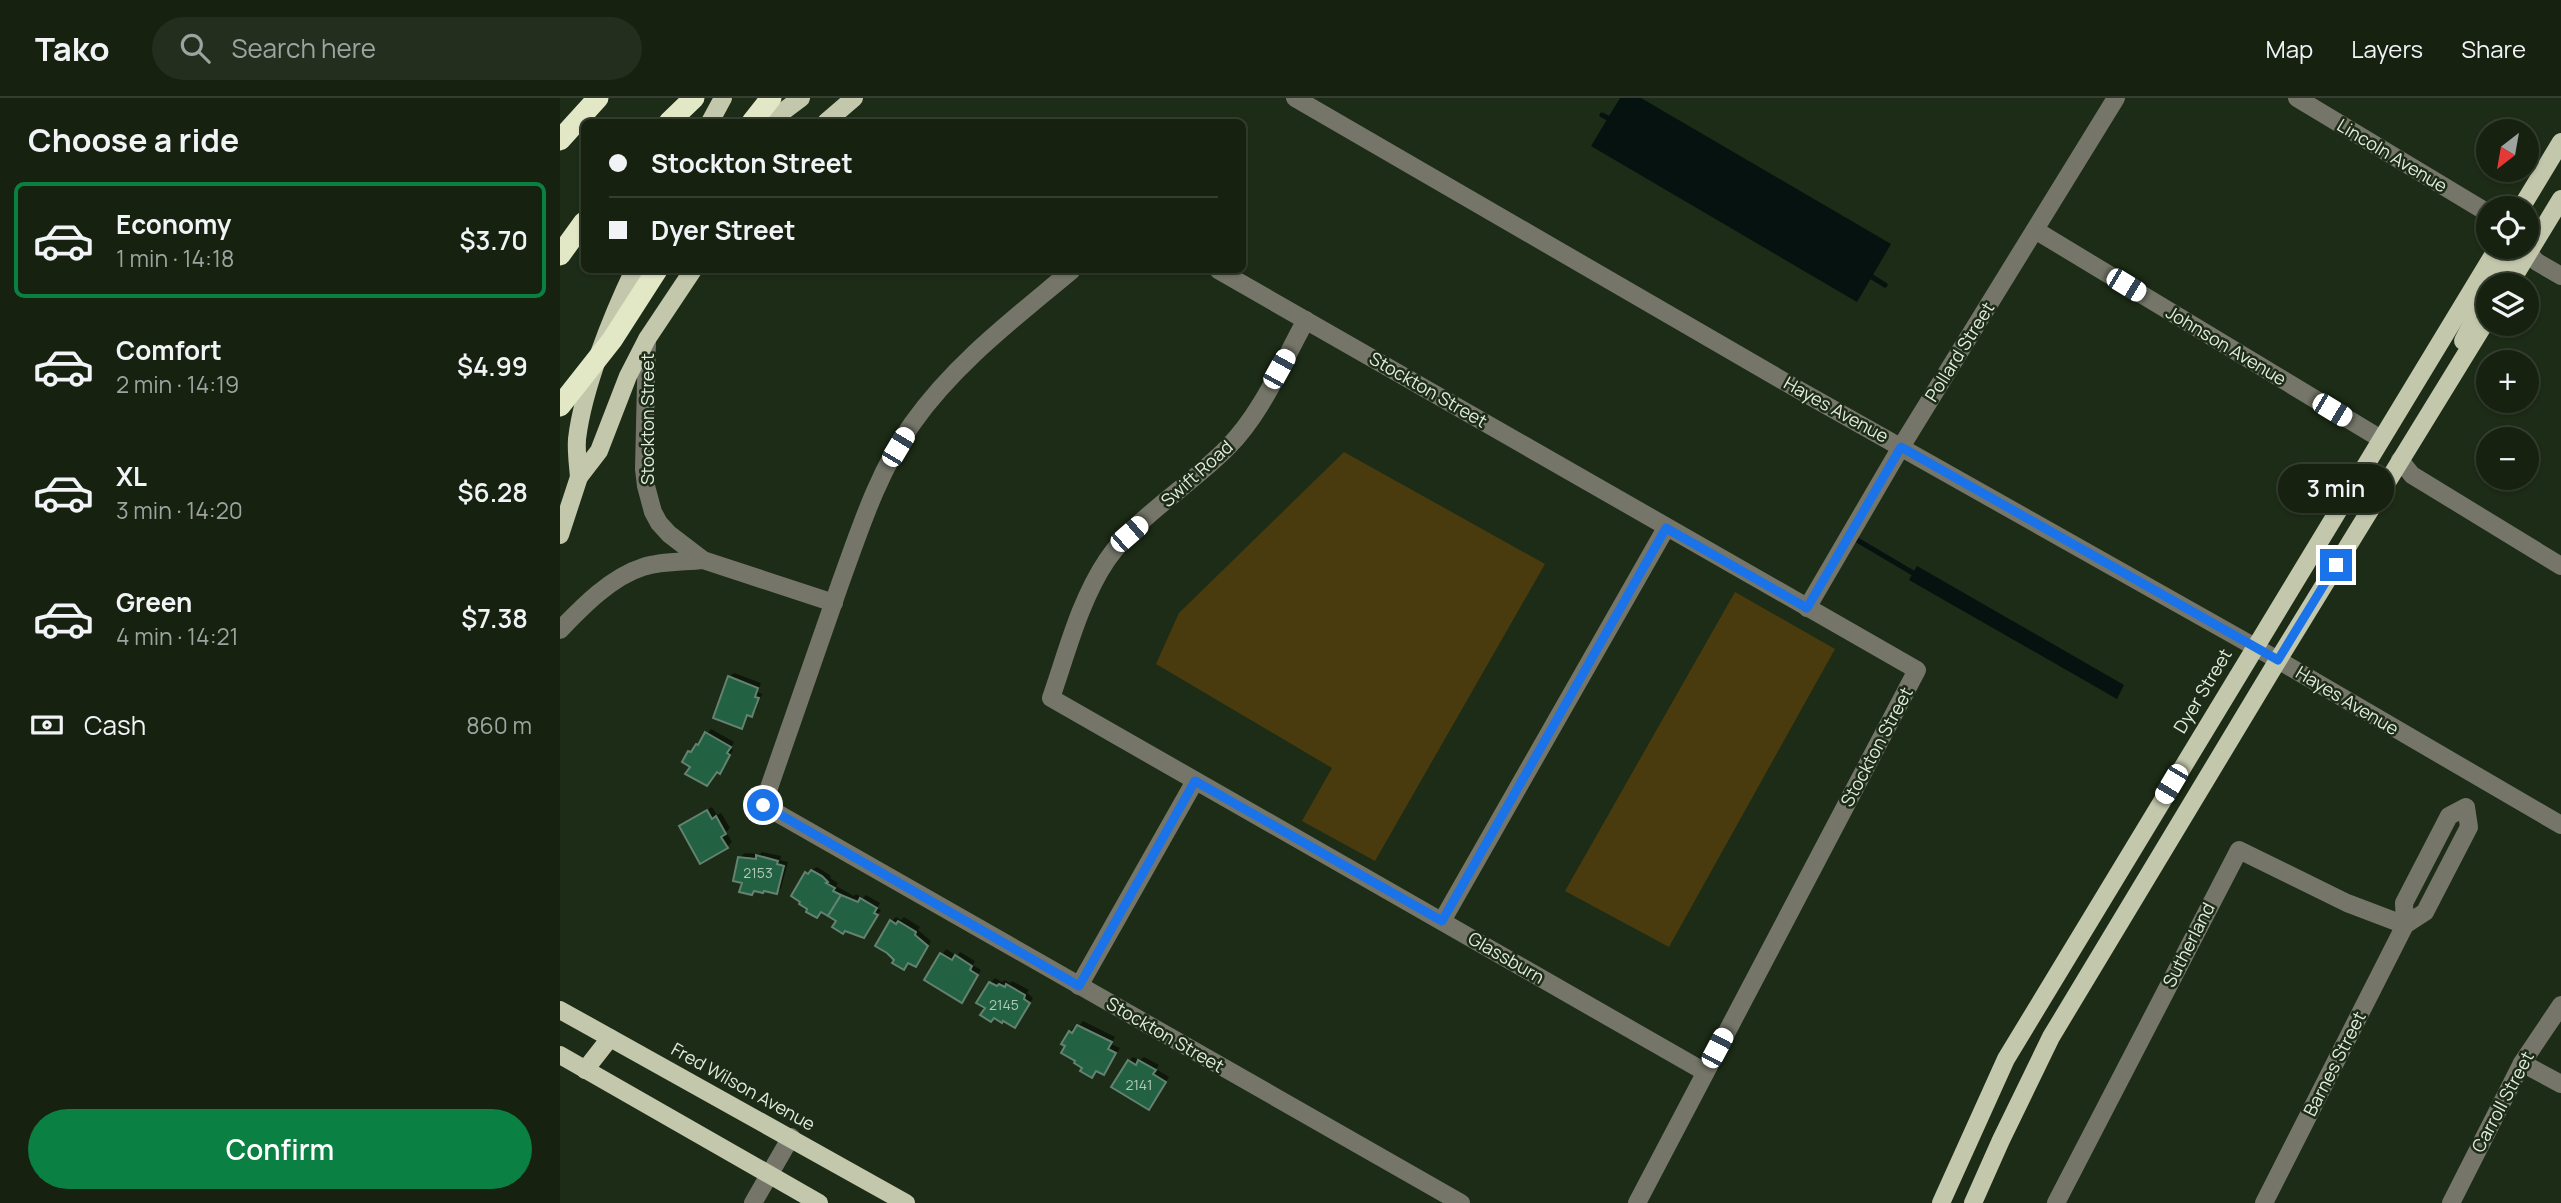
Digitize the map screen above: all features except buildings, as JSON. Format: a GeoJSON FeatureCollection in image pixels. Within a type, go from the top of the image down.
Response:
{"type":"FeatureCollection","features":[{"type":"Feature","properties":{"kind":"highway"},"geometry":{"type":"LineString","coordinates":[[560,127],[597,98]]}},
{"type":"Feature","properties":{"kind":"highway"},"geometry":{"type":"LineString","coordinates":[[560,141],[597,98]]}},
{"type":"Feature","properties":{"kind":"highway"},"geometry":{"type":"LineString","coordinates":[[673,119],[694,98]]}},
{"type":"Feature","properties":{"kind":"highway"},"geometry":{"type":"LineString","coordinates":[[754,119],[771,98]]}},
{"type":"Feature","properties":{"kind":"highway"},"geometry":{"type":"LineString","coordinates":[[560,255],[581,226]]}},
{"type":"Feature","properties":{"kind":"highway"},"geometry":{"type":"LineString","coordinates":[[560,406],[612,340],[655,273]]}},
{"type":"Feature","properties":{"kind":"main road"},"geometry":{"type":"LineString","coordinates":[[712,119],[723,98]]}},
{"type":"Feature","properties":{"kind":"main road"},"geometry":{"type":"LineString","coordinates":[[773,119],[801,98]]}},
{"type":"Feature","properties":{"kind":"main road"},"geometry":{"type":"LineString","coordinates":[[830,119],[854,98]]}},
{"type":"Feature","properties":{"kind":"main road"},"geometry":{"type":"LineString","coordinates":[[2528,196],[2561,142]]}},
{"type":"Feature","properties":{"kind":"main road"},"geometry":{"type":"LineString","coordinates":[[2539,228],[2561,199]]}},
{"type":"Feature","properties":{"kind":"main road"},"geometry":{"type":"LineString","coordinates":[[560,231],[581,223]]}},
{"type":"Feature","properties":{"kind":"main road","name":"Dyer Street"},"geometry":{"type":"LineString","coordinates":[[1941,1203],[2006,1059],[2491,259]]}},
{"type":"Feature","properties":{"kind":"main road"},"geometry":{"type":"LineString","coordinates":[[2502,273],[2514,259]]}},
{"type":"Feature","properties":{"kind":"main road"},"geometry":{"type":"LineString","coordinates":[[579,477],[577,441],[582,415],[609,327],[633,273]]}},
{"type":"Feature","properties":{"kind":"main road"},"geometry":{"type":"LineString","coordinates":[[560,534],[579,477],[599,451],[628,376],[648,339],[691,273]]}},
{"type":"Feature","properties":{"kind":"main road"},"geometry":{"type":"LineString","coordinates":[[2455,372],[2460,348],[2476,315]]}},
{"type":"Feature","properties":{"kind":"main road"},"geometry":{"type":"LineString","coordinates":[[1973,1203],[2051,1037],[2477,336]]}},
{"type":"Feature","properties":{"kind":"main road","name":"Fred Wilson Avenue"},"geometry":{"type":"LineString","coordinates":[[560,1010],[906,1203]]}},
{"type":"Feature","properties":{"kind":"main road"},"geometry":{"type":"LineString","coordinates":[[585,1070],[610,1038]]}},
{"type":"Feature","properties":{"kind":"main road"},"geometry":{"type":"LineString","coordinates":[[560,1055],[820,1203]]}},
{"type":"Feature","properties":{"kind":"street","name":"Hayes Avenue"},"geometry":{"type":"LineString","coordinates":[[1295,98],[1901,447],[2278,660],[2561,825]]}},
{"type":"Feature","properties":{"kind":"street","name":"Pollard Street"},"geometry":{"type":"LineString","coordinates":[[1807,608],[1901,447],[2116,98]]}},
{"type":"Feature","properties":{"kind":"street","name":"Lincoln Avenue"},"geometry":{"type":"LineString","coordinates":[[2297,98],[2476,206]]}},
{"type":"Feature","properties":{"kind":"street","name":"Johnson Avenue"},"geometry":{"type":"LineString","coordinates":[[2035,230],[2381,439]]}},
{"type":"Feature","properties":{"kind":"street"},"geometry":{"type":"LineString","coordinates":[[2533,259],[2561,276]]}},
{"type":"Feature","properties":{"kind":"street","name":"Stockton Street"},"geometry":{"type":"LineString","coordinates":[[1068,273],[971,356],[940,388],[910,427],[875,491],[763,805],[1461,1203]]}},
{"type":"Feature","properties":{"kind":"street","name":"Stockton Street"},"geometry":{"type":"LineString","coordinates":[[1223,273],[1917,670],[1637,1203]]}},
{"type":"Feature","properties":{"kind":"street","name":"Swift Road"},"geometry":{"type":"LineString","coordinates":[[1051,698],[1081,612],[1105,563],[1129,534],[1219,456],[1242,432],[1306,320]]}},
{"type":"Feature","properties":{"kind":"street","name":"Stockton Street"},"geometry":{"type":"LineString","coordinates":[[648,339],[644,448],[646,486],[659,523],[668,534],[703,560],[834,603]]}},
{"type":"Feature","properties":{"kind":"street"},"geometry":{"type":"LineString","coordinates":[[2400,460],[2412,475],[2561,566]]}},
{"type":"Feature","properties":{"kind":"street"},"geometry":{"type":"LineString","coordinates":[[1442,921],[1666,528]]}},
{"type":"Feature","properties":{"kind":"street","name":"Stockton Street"},"geometry":{"type":"LineString","coordinates":[[560,630],[614,582],[632,571],[645,566],[703,560]]}},
{"type":"Feature","properties":{"kind":"street","name":"Glassburn"},"geometry":{"type":"LineString","coordinates":[[1051,698],[1705,1072]]}},
{"type":"Feature","properties":{"kind":"street","name":"Barnes Street"},"geometry":{"type":"LineString","coordinates":[[2264,1203],[2405,925],[2404,903],[2449,816],[2466,807],[2479,778]]}},
{"type":"Feature","properties":{"kind":"street"},"geometry":{"type":"LineString","coordinates":[[1079,986],[1195,781]]}},
{"type":"Feature","properties":{"kind":"street","name":"Sutherland"},"geometry":{"type":"LineString","coordinates":[[2056,1203],[2239,850],[2347,903],[2405,925]]}},
{"type":"Feature","properties":{"kind":"street","name":"Carroll Street"},"geometry":{"type":"LineString","coordinates":[[2451,1203],[2522,1063],[2561,1005]]}},
{"type":"Feature","properties":{"kind":"street"},"geometry":{"type":"LineString","coordinates":[[2522,1063],[2561,1084]]}},
{"type":"Feature","properties":{"kind":"street"},"geometry":{"type":"LineString","coordinates":[[752,1203],[791,1137]]}},
{"type":"Feature","properties":{"kind":"shaded area"},"geometry":{"type":"Polygon","coordinates":[[[1620,98],[1641,98],[1891,244],[1857,302],[1591,146],[1620,98]]]}},
{"type":"Feature","properties":{"kind":"shaded area"},"geometry":{"type":"Polygon","coordinates":[[[1344,452],[1545,564],[1375,861],[1302,821],[1332,768],[1156,664],[1179,613],[1344,452]]]}},
{"type":"Feature","properties":{"kind":"shaded area"},"geometry":{"type":"Polygon","coordinates":[[[1917,566],[2124,685],[2117,699],[1909,580],[1917,566]]]}},
{"type":"Feature","properties":{"kind":"shaded area"},"geometry":{"type":"Polygon","coordinates":[[[1735,592],[1835,649],[1669,947],[1565,891],[1735,592]]]}},
{"type":"Feature","properties":{"kind":"waterway"},"geometry":{"type":"LineString","coordinates":[[1602,115],[1608,118]]}},
{"type":"Feature","properties":{"kind":"waterway"},"geometry":{"type":"LineString","coordinates":[[1872,277],[1885,285]]}},
{"type":"Feature","properties":{"kind":"waterway"},"geometry":{"type":"LineString","coordinates":[[1852,537],[1913,573]]}},
{"type":"Feature","properties":{"kind":"route"},"geometry":{"type":"LineString","coordinates":[[763,805],[1079,986],[1195,781],[1442,921],[1666,528],[1807,608],[1901,447],[2278,660],[2336,565]]}}]}
